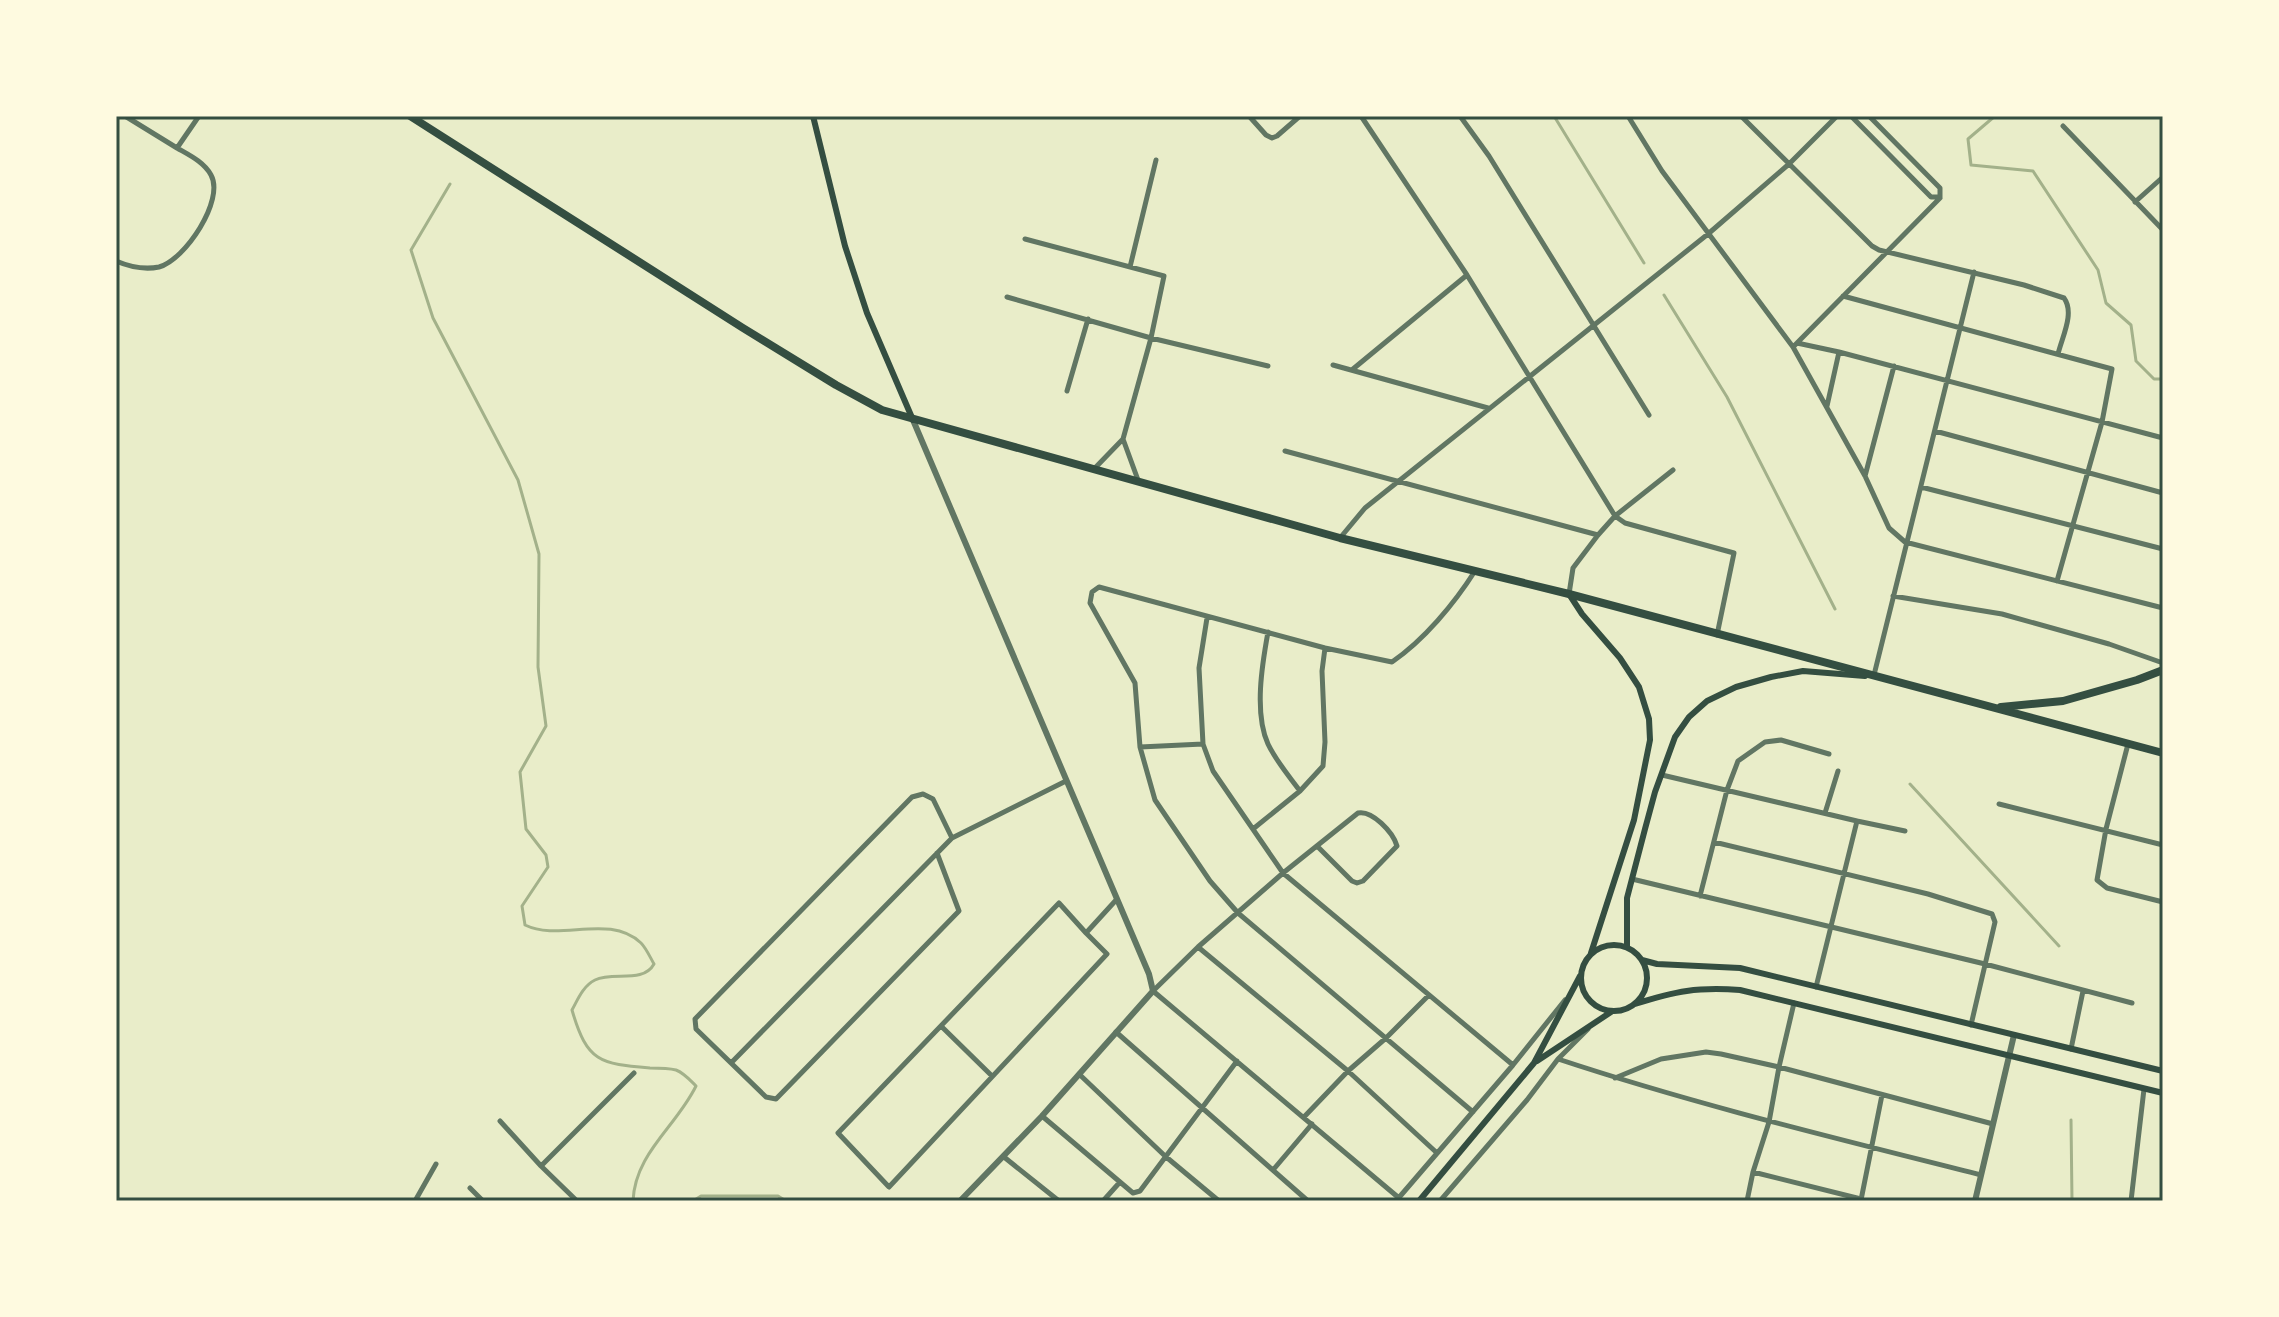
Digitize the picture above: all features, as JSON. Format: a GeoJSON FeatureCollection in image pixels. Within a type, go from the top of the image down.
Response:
{"type":"FeatureCollection","features":[{"type":"Feature","properties":{"kind":"highway"},"geometry":{"type":"LineString","coordinates":[[410,116],[707,305],[882,410],[1340,538],[1569,594],[2163,753]]}},
{"type":"Feature","properties":{"kind":"highway"},"geometry":{"type":"LineString","coordinates":[[1992,707],[2063,701],[2163,670]]}},
{"type":"Feature","properties":{"kind":"main road"},"geometry":{"type":"LineString","coordinates":[[813,116],[845,246],[867,313],[913,420]]}},
{"type":"Feature","properties":{"kind":"main road"},"geometry":{"type":"LineString","coordinates":[[1419,1201],[1534,1063],[1591,953],[1634,820],[1650,740],[1649,719],[1639,687],[1569,594]]}},
{"type":"Feature","properties":{"kind":"main road"},"geometry":{"type":"LineString","coordinates":[[1627,947],[1626,911],[1632,879],[1675,737],[1689,717],[1707,701],[1736,687],[1803,671],[1873,677]]}},
{"type":"Feature","properties":{"kind":"main road"},"geometry":{"type":"LineString","coordinates":[[1591,953],[1611,944],[1627,947],[1642,960],[1646,986],[1635,1004]]}},
{"type":"Feature","properties":{"kind":"main road"},"geometry":{"type":"LineString","coordinates":[[1642,960],[1657,964],[1740,968],[2163,1071]]}},
{"type":"Feature","properties":{"kind":"main road"},"geometry":{"type":"LineString","coordinates":[[1580,976],[1582,989],[1591,1003],[1602,1009],[1623,1010],[1673,992],[1706,988],[1740,990],[2163,1093]]}},
{"type":"Feature","properties":{"kind":"main road"},"geometry":{"type":"LineString","coordinates":[[1534,1063],[1612,1011]]}},
{"type":"Feature","properties":{"kind":"street"},"geometry":{"type":"LineString","coordinates":[[116,261],[133,268],[159,267],[173,260],[188,246],[204,221],[215,191],[212,176],[201,163],[125,116]]}},
{"type":"Feature","properties":{"kind":"street"},"geometry":{"type":"LineString","coordinates":[[177,148],[199,116]]}},
{"type":"Feature","properties":{"kind":"street"},"geometry":{"type":"LineString","coordinates":[[1249,116],[1272,138],[1300,116]]}},
{"type":"Feature","properties":{"kind":"street"},"geometry":{"type":"LineString","coordinates":[[1361,116],[1467,275],[1615,516],[1625,523],[1734,553],[1717,635]]}},
{"type":"Feature","properties":{"kind":"street"},"geometry":{"type":"LineString","coordinates":[[1460,116],[1489,156],[1649,415]]}},
{"type":"Feature","properties":{"kind":"street"},"geometry":{"type":"LineString","coordinates":[[1628,116],[1662,171],[1795,345],[1865,476],[1889,528],[1905,542],[2163,608]]}},
{"type":"Feature","properties":{"kind":"street"},"geometry":{"type":"LineString","coordinates":[[1741,116],[1872,246],[1887,253],[2058,295],[2067,302],[2069,311],[2058,354]]}},
{"type":"Feature","properties":{"kind":"street"},"geometry":{"type":"LineString","coordinates":[[1340,538],[1365,508],[1708,234],[1789,164],[1837,116]]}},
{"type":"Feature","properties":{"kind":"street"},"geometry":{"type":"LineString","coordinates":[[1851,116],[1931,197],[1940,197]]}},
{"type":"Feature","properties":{"kind":"street"},"geometry":{"type":"LineString","coordinates":[[1795,345],[1940,197],[1940,188],[1869,116]]}},
{"type":"Feature","properties":{"kind":"street"},"geometry":{"type":"LineString","coordinates":[[2063,126],[2163,230]]}},
{"type":"Feature","properties":{"kind":"street"},"geometry":{"type":"LineString","coordinates":[[1130,267],[1156,160]]}},
{"type":"Feature","properties":{"kind":"street"},"geometry":{"type":"LineString","coordinates":[[2135,202],[2163,177]]}},
{"type":"Feature","properties":{"kind":"street"},"geometry":{"type":"LineString","coordinates":[[1025,239],[1164,276],[1151,338],[1123,439],[1094,469]]}},
{"type":"Feature","properties":{"kind":"street"},"geometry":{"type":"LineString","coordinates":[[1873,677],[1974,272]]}},
{"type":"Feature","properties":{"kind":"street"},"geometry":{"type":"LineString","coordinates":[[1353,370],[1467,275]]}},
{"type":"Feature","properties":{"kind":"street"},"geometry":{"type":"LineString","coordinates":[[1843,296],[2112,369],[2102,422],[2057,581]]}},
{"type":"Feature","properties":{"kind":"street"},"geometry":{"type":"LineString","coordinates":[[1007,297],[1151,338],[1268,366]]}},
{"type":"Feature","properties":{"kind":"street"},"geometry":{"type":"LineString","coordinates":[[1067,391],[1088,319]]}},
{"type":"Feature","properties":{"kind":"street"},"geometry":{"type":"LineString","coordinates":[[1795,345],[1839,352],[2163,438]]}},
{"type":"Feature","properties":{"kind":"street"},"geometry":{"type":"LineString","coordinates":[[1827,407],[1839,352]]}},
{"type":"Feature","properties":{"kind":"street"},"geometry":{"type":"LineString","coordinates":[[1333,365],[1489,409]]}},
{"type":"Feature","properties":{"kind":"street"},"geometry":{"type":"LineString","coordinates":[[1865,476],[1894,366]]}},
{"type":"Feature","properties":{"kind":"street"},"geometry":{"type":"LineString","coordinates":[[913,420],[1149,974],[1153,991],[1304,1117],[1397,1200],[1569,996]]}},
{"type":"Feature","properties":{"kind":"street"},"geometry":{"type":"LineString","coordinates":[[1935,431],[2163,493]]}},
{"type":"Feature","properties":{"kind":"street"},"geometry":{"type":"LineString","coordinates":[[1123,439],[1138,480]]}},
{"type":"Feature","properties":{"kind":"street"},"geometry":{"type":"LineString","coordinates":[[1285,451],[1598,535]]}},
{"type":"Feature","properties":{"kind":"street"},"geometry":{"type":"LineString","coordinates":[[1569,594],[1573,568],[1598,535],[1615,516],[1673,470]]}},
{"type":"Feature","properties":{"kind":"street"},"geometry":{"type":"LineString","coordinates":[[1921,487],[2163,549]]}},
{"type":"Feature","properties":{"kind":"street"},"geometry":{"type":"LineString","coordinates":[[1473,1112],[1238,913],[1210,881],[1155,800],[1140,747],[1135,683],[1090,603],[1092,592],[1099,587],[1325,648],[1392,662],[1459,597],[1476,570]]}},
{"type":"Feature","properties":{"kind":"street"},"geometry":{"type":"LineString","coordinates":[[1893,596],[2002,614],[2109,644],[2163,663]]}},
{"type":"Feature","properties":{"kind":"street"},"geometry":{"type":"LineString","coordinates":[[1207,617],[1199,668],[1203,744],[1213,771],[1283,873],[1513,1065]]}},
{"type":"Feature","properties":{"kind":"street"},"geometry":{"type":"LineString","coordinates":[[1268,632],[1260,675],[1263,731],[1273,753],[1300,791]]}},
{"type":"Feature","properties":{"kind":"street"},"geometry":{"type":"LineString","coordinates":[[1253,829],[1300,791],[1320,771],[1325,760],[1322,671],[1325,648]]}},
{"type":"Feature","properties":{"kind":"street"},"geometry":{"type":"LineString","coordinates":[[1700,896],[1727,790],[1738,761],[1765,742],[1781,740],[1829,754]]}},
{"type":"Feature","properties":{"kind":"street"},"geometry":{"type":"LineString","coordinates":[[2128,743],[2106,829],[2097,880],[2107,888],[2163,902]]}},
{"type":"Feature","properties":{"kind":"street"},"geometry":{"type":"LineString","coordinates":[[1140,747],[1203,744]]}},
{"type":"Feature","properties":{"kind":"street"},"geometry":{"type":"LineString","coordinates":[[1825,813],[1838,771]]}},
{"type":"Feature","properties":{"kind":"street"},"geometry":{"type":"LineString","coordinates":[[1662,775],[1905,831]]}},
{"type":"Feature","properties":{"kind":"street"},"geometry":{"type":"LineString","coordinates":[[732,1062],[952,838],[1066,781]]}},
{"type":"Feature","properties":{"kind":"street"},"geometry":{"type":"LineString","coordinates":[[116,789],[116,805]]}},
{"type":"Feature","properties":{"kind":"street"},"geometry":{"type":"LineString","coordinates":[[937,853],[959,911],[776,1099],[766,1097],[696,1029],[695,1019],[912,797],[923,794],[933,799],[952,838]]}},
{"type":"Feature","properties":{"kind":"street"},"geometry":{"type":"LineString","coordinates":[[1999,804],[2163,845]]}},
{"type":"Feature","properties":{"kind":"street"},"geometry":{"type":"LineString","coordinates":[[960,1201],[1042,1116],[1153,991],[1283,873],[1361,811],[1372,816],[1394,838],[1397,846],[1363,881],[1357,883],[1318,847]]}},
{"type":"Feature","properties":{"kind":"street"},"geometry":{"type":"LineString","coordinates":[[1816,987],[1857,821]]}},
{"type":"Feature","properties":{"kind":"street"},"geometry":{"type":"LineString","coordinates":[[1714,842],[1992,914],[1995,922],[1971,1025]]}},
{"type":"Feature","properties":{"kind":"street"},"geometry":{"type":"LineString","coordinates":[[1632,879],[1985,964],[2132,1003]]}},
{"type":"Feature","properties":{"kind":"street"},"geometry":{"type":"LineString","coordinates":[[1086,933],[1117,899]]}},
{"type":"Feature","properties":{"kind":"street"},"geometry":{"type":"LineString","coordinates":[[1059,903],[1086,933],[1107,954],[889,1187],[838,1133],[1059,903]]}},
{"type":"Feature","properties":{"kind":"street"},"geometry":{"type":"LineString","coordinates":[[1198,947],[1348,1071],[1437,1153]]}},
{"type":"Feature","properties":{"kind":"street"},"geometry":{"type":"LineString","coordinates":[[2071,1049],[2083,991]]}},
{"type":"Feature","properties":{"kind":"street"},"geometry":{"type":"LineString","coordinates":[[1304,1117],[1429,995]]}},
{"type":"Feature","properties":{"kind":"street"},"geometry":{"type":"LineString","coordinates":[[1747,1201],[1769,1122],[1794,1003]]}},
{"type":"Feature","properties":{"kind":"street"},"geometry":{"type":"LineString","coordinates":[[941,1026],[992,1076]]}},
{"type":"Feature","properties":{"kind":"street"},"geometry":{"type":"LineString","coordinates":[[1440,1201],[1558,1059],[1591,1026]]}},
{"type":"Feature","properties":{"kind":"street"},"geometry":{"type":"LineString","coordinates":[[1116,1032],[1308,1201]]}},
{"type":"Feature","properties":{"kind":"street"},"geometry":{"type":"LineString","coordinates":[[1975,1201],[2014,1035]]}},
{"type":"Feature","properties":{"kind":"street"},"geometry":{"type":"LineString","coordinates":[[1614,1078],[1661,1059],[1706,1052],[1779,1067],[1993,1124]]}},
{"type":"Feature","properties":{"kind":"street"},"geometry":{"type":"LineString","coordinates":[[1558,1059],[1769,1122],[1981,1175]]}},
{"type":"Feature","properties":{"kind":"street"},"geometry":{"type":"LineString","coordinates":[[1042,1116],[1133,1193],[1137,1192],[1237,1061]]}},
{"type":"Feature","properties":{"kind":"street"},"geometry":{"type":"LineString","coordinates":[[541,1166],[634,1073]]}},
{"type":"Feature","properties":{"kind":"street"},"geometry":{"type":"LineString","coordinates":[[1078,1073],[1165,1156],[1219,1201]]}},
{"type":"Feature","properties":{"kind":"street"},"geometry":{"type":"LineString","coordinates":[[2131,1201],[2144,1089]]}},
{"type":"Feature","properties":{"kind":"street"},"geometry":{"type":"LineString","coordinates":[[1861,1200],[1882,1095]]}},
{"type":"Feature","properties":{"kind":"street"},"geometry":{"type":"LineString","coordinates":[[500,1121],[577,1201]]}},
{"type":"Feature","properties":{"kind":"street"},"geometry":{"type":"LineString","coordinates":[[1273,1170],[1312,1124]]}},
{"type":"Feature","properties":{"kind":"street"},"geometry":{"type":"LineString","coordinates":[[1004,1157],[1059,1201]]}},
{"type":"Feature","properties":{"kind":"street"},"geometry":{"type":"LineString","coordinates":[[415,1201],[436,1164]]}},
{"type":"Feature","properties":{"kind":"street"},"geometry":{"type":"LineString","coordinates":[[1753,1172],[1869,1201]]}},
{"type":"Feature","properties":{"kind":"street"},"geometry":{"type":"LineString","coordinates":[[1103,1201],[1120,1182]]}},
{"type":"Feature","properties":{"kind":"street"},"geometry":{"type":"LineString","coordinates":[[470,1188],[483,1201]]}},
{"type":"Feature","properties":{"kind":"street"},"geometry":{"type":"LineString","coordinates":[[967,1194],[975,1201]]}},
{"type":"Feature","properties":{"kind":"street"},"geometry":{"type":"LineString","coordinates":[[755,1201],[769,1201]]}},
{"type":"Feature","properties":{"kind":"waterway"},"geometry":{"type":"LineString","coordinates":[[1554,116],[1644,263]]}},
{"type":"Feature","properties":{"kind":"waterway"},"geometry":{"type":"LineString","coordinates":[[1995,116],[1968,139],[1971,165],[2033,171],[2098,270],[2106,303],[2131,325],[2136,361],[2154,379],[2163,379]]}},
{"type":"Feature","properties":{"kind":"waterway"},"geometry":{"type":"LineString","coordinates":[[450,184],[411,250],[433,318],[518,480],[539,554],[538,667],[546,726],[520,772],[526,829],[546,855],[548,867],[522,906],[525,925],[553,931],[614,930],[628,934],[641,943],[654,964],[643,974],[602,978],[591,983],[581,993],[572,1010],[578,1027],[590,1050],[607,1062],[676,1070],[696,1086],[649,1154],[635,1184],[633,1201]]}},
{"type":"Feature","properties":{"kind":"waterway"},"geometry":{"type":"LineString","coordinates":[[1664,295],[1727,397],[1835,609]]}},
{"type":"Feature","properties":{"kind":"waterway"},"geometry":{"type":"LineString","coordinates":[[1910,784],[2059,946]]}},
{"type":"Feature","properties":{"kind":"waterway"},"geometry":{"type":"LineString","coordinates":[[2071,1120],[2072,1201]]}},
{"type":"Feature","properties":{"kind":"waterway"},"geometry":{"type":"LineString","coordinates":[[693,1201],[701,1196],[778,1196],[786,1201]]}}]}
